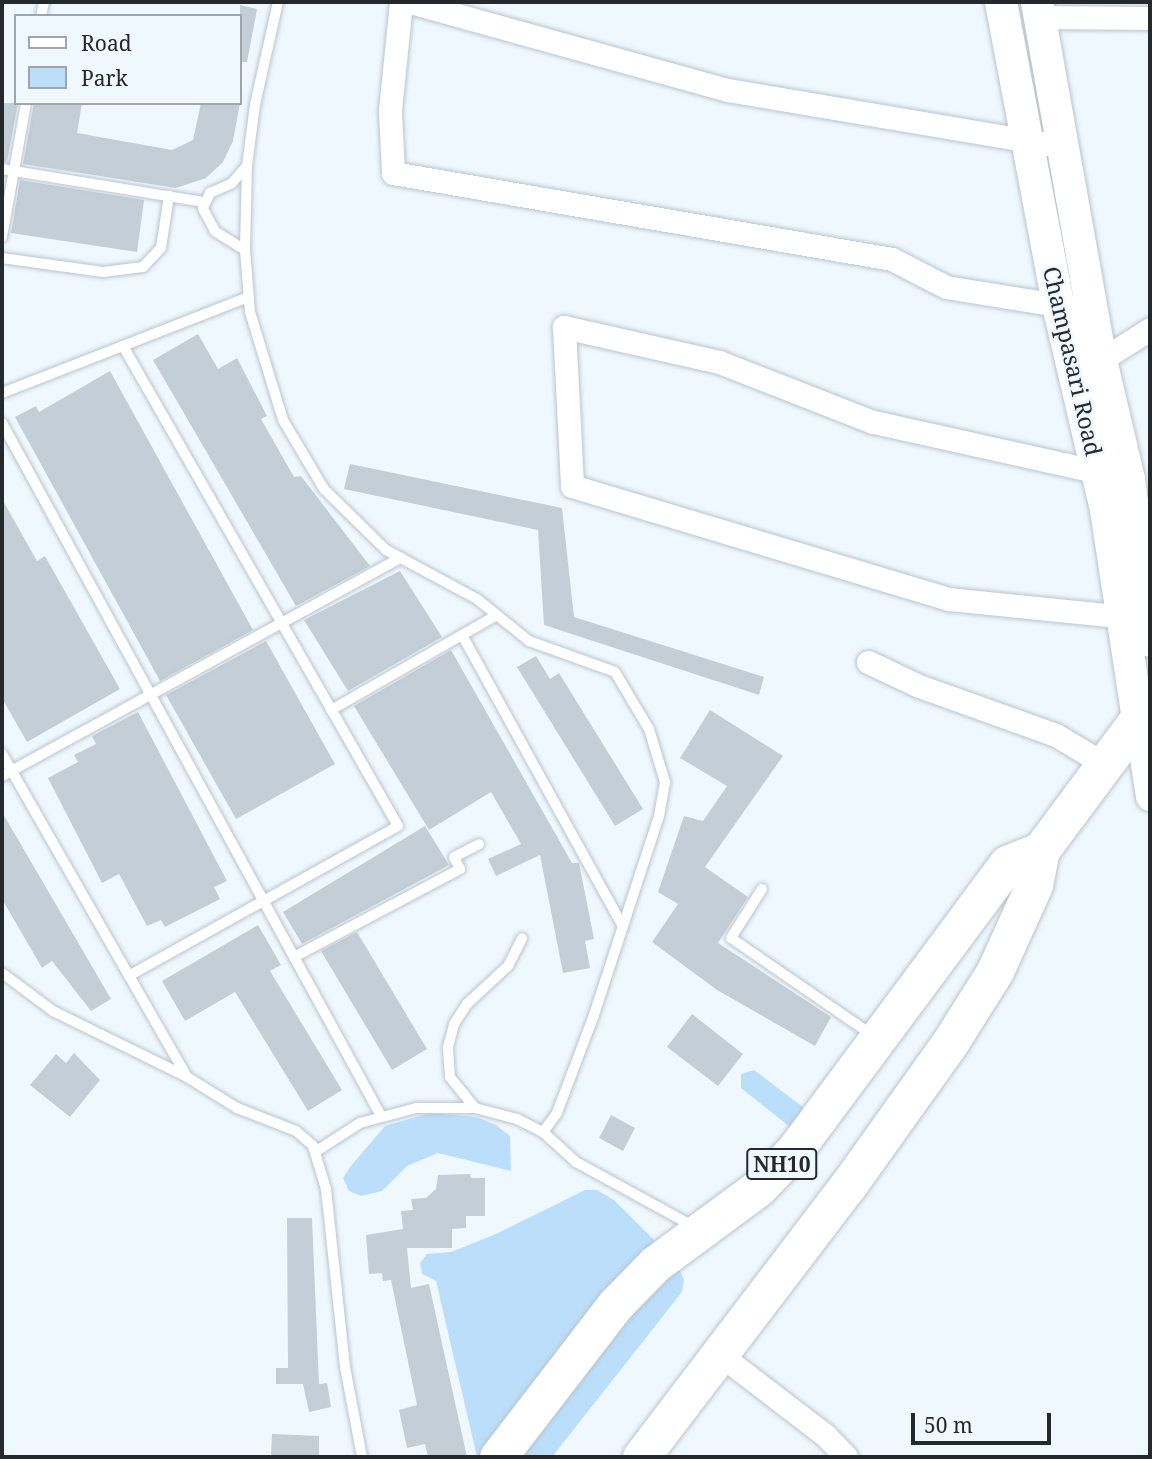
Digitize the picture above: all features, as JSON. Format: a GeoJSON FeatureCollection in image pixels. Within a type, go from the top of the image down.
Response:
{"type":"FeatureCollection","features":[{"type":"Feature","properties":{"kind":"highway","name":"NH10"},"geometry":{"type":"LineString","coordinates":[[641,1457],[854,1178],[951,1041],[995,971],[1034,885],[1041,850],[1144,712]]}},
{"type":"Feature","properties":{"kind":"highway","name":"NH10"},"geometry":{"type":"LineString","coordinates":[[498,1457],[615,1305],[655,1264],[758,1188],[794,1151],[1007,864],[1041,850]]}},
{"type":"Feature","properties":{"kind":"main road","name":"Champasari Road"},"geometry":{"type":"LineString","coordinates":[[1001,2],[1058,305],[1098,472],[1139,625]]}},
{"type":"Feature","properties":{"kind":"main road","name":"Champasari Road"},"geometry":{"type":"LineString","coordinates":[[1039,10],[1101,360],[1129,479],[1144,712]]}},
{"type":"Feature","properties":{"kind":"street"},"geometry":{"type":"LineString","coordinates":[[401,2],[390,111],[393,173],[892,259],[946,287],[1094,311]]}},
{"type":"Feature","properties":{"kind":"street"},"geometry":{"type":"LineString","coordinates":[[410,2],[728,90],[1064,147]]}},
{"type":"Feature","properties":{"kind":"street"},"geometry":{"type":"LineString","coordinates":[[1039,10],[1150,18]]}},
{"type":"Feature","properties":{"kind":"street"},"geometry":{"type":"LineString","coordinates":[[1129,479],[873,422],[719,362],[564,327],[572,486],[949,599],[1139,625]]}},
{"type":"Feature","properties":{"kind":"street"},"geometry":{"type":"LineString","coordinates":[[1101,360],[1150,329]]}},
{"type":"Feature","properties":{"kind":"street"},"geometry":{"type":"LineString","coordinates":[[868,662],[919,686],[1056,735],[1104,764]]}},
{"type":"Feature","properties":{"kind":"street"},"geometry":{"type":"LineString","coordinates":[[1144,712],[1150,796]]}},
{"type":"Feature","properties":{"kind":"street"},"geometry":{"type":"LineString","coordinates":[[718,1353],[825,1435],[846,1457]]}},
{"type":"Feature","properties":{"kind":"lane"},"geometry":{"type":"LineString","coordinates":[[264,2],[278,3],[255,105],[247,166],[245,250],[248,297],[257,339],[294,445],[324,488],[401,558],[477,599],[495,616],[529,640],[615,672],[659,750],[664,794],[623,927],[557,1113],[543,1132]]}},
{"type":"Feature","properties":{"kind":"lane"},"geometry":{"type":"LineString","coordinates":[[2,237],[26,105]]}},
{"type":"Feature","properties":{"kind":"lane"},"geometry":{"type":"LineString","coordinates":[[2,169],[204,202],[247,166]]}},
{"type":"Feature","properties":{"kind":"lane"},"geometry":{"type":"LineString","coordinates":[[2,258],[103,272],[143,267],[161,248],[169,196]]}},
{"type":"Feature","properties":{"kind":"lane"},"geometry":{"type":"LineString","coordinates":[[204,202],[207,222],[245,250]]}},
{"type":"Feature","properties":{"kind":"lane"},"geometry":{"type":"LineString","coordinates":[[2,393],[248,297]]}},
{"type":"Feature","properties":{"kind":"lane"},"geometry":{"type":"LineString","coordinates":[[123,346],[398,826],[129,976]]}},
{"type":"Feature","properties":{"kind":"lane"},"geometry":{"type":"LineString","coordinates":[[2,423],[380,1114]]}},
{"type":"Feature","properties":{"kind":"lane"},"geometry":{"type":"LineString","coordinates":[[6,774],[401,558]]}},
{"type":"Feature","properties":{"kind":"lane"},"geometry":{"type":"LineString","coordinates":[[331,710],[495,616]]}},
{"type":"Feature","properties":{"kind":"lane"},"geometry":{"type":"LineString","coordinates":[[462,635],[623,927]]}},
{"type":"Feature","properties":{"kind":"lane"},"geometry":{"type":"LineString","coordinates":[[2,754],[6,774],[187,1077]]}},
{"type":"Feature","properties":{"kind":"lane"},"geometry":{"type":"LineString","coordinates":[[294,957],[460,869],[454,857],[479,844]]}},
{"type":"Feature","properties":{"kind":"lane"},"geometry":{"type":"LineString","coordinates":[[762,889],[731,938],[877,1040]]}},
{"type":"Feature","properties":{"kind":"lane"},"geometry":{"type":"LineString","coordinates":[[475,1108],[450,1077],[448,1047],[454,1024],[467,1004],[508,966],[522,938]]}},
{"type":"Feature","properties":{"kind":"lane"},"geometry":{"type":"LineString","coordinates":[[2,973],[53,1012],[187,1077],[237,1108],[296,1131],[315,1152],[326,1189],[345,1367],[362,1457]]}},
{"type":"Feature","properties":{"kind":"lane"},"geometry":{"type":"LineString","coordinates":[[315,1152],[380,1114],[416,1108],[475,1108],[517,1119],[543,1132],[598,1176],[699,1230]]}},
{"type":"Feature","properties":{"kind":"green space"},"geometry":{"type":"Polygon","coordinates":[[[754,1070],[804,1108],[790,1127],[741,1088],[741,1074],[754,1070]]]}},
{"type":"Feature","properties":{"kind":"green space"},"geometry":{"type":"Polygon","coordinates":[[[430,1113],[477,1117],[496,1125],[510,1136],[511,1171],[438,1153],[407,1166],[382,1191],[361,1196],[349,1191],[343,1178],[385,1126],[430,1113]]]}},
{"type":"Feature","properties":{"kind":"green space"},"geometry":{"type":"Polygon","coordinates":[[[585,1190],[597,1190],[614,1200],[676,1262],[684,1280],[682,1292],[552,1457],[477,1457],[436,1281],[422,1274],[420,1263],[427,1254],[451,1252],[496,1234],[585,1190]]]}},
{"type":"Feature","properties":{"kind":"building"},"geometry":{"type":"Polygon","coordinates":[[[240,5],[257,9],[247,62],[242,62],[240,5]]]}},
{"type":"Feature","properties":{"kind":"building"},"geometry":{"type":"Polygon","coordinates":[[[2,103],[14,103],[18,105],[7,162],[2,161],[2,103]]]}},
{"type":"Feature","properties":{"kind":"building"},"geometry":{"type":"Polygon","coordinates":[[[34,105],[82,105],[77,133],[172,150],[193,140],[201,105],[240,105],[233,141],[223,162],[206,178],[176,188],[23,164],[34,105]]]}},
{"type":"Feature","properties":{"kind":"building"},"geometry":{"type":"Polygon","coordinates":[[[20,180],[144,200],[137,252],[11,233],[20,180]]]}},
{"type":"Feature","properties":{"kind":"building"},"geometry":{"type":"Polygon","coordinates":[[[198,334],[218,369],[237,358],[267,416],[261,419],[294,477],[301,476],[370,566],[296,606],[153,360],[198,334]]]}},
{"type":"Feature","properties":{"kind":"building"},"geometry":{"type":"Polygon","coordinates":[[[110,371],[253,630],[160,681],[15,417],[36,406],[39,412],[110,371]]]}},
{"type":"Feature","properties":{"kind":"building"},"geometry":{"type":"Polygon","coordinates":[[[350,464],[562,508],[574,617],[764,677],[759,695],[544,625],[538,530],[344,489],[350,464]]]}},
{"type":"Feature","properties":{"kind":"building"},"geometry":{"type":"Polygon","coordinates":[[[2,499],[37,561],[45,556],[120,689],[27,742],[2,698],[2,499]]]}},
{"type":"Feature","properties":{"kind":"building"},"geometry":{"type":"Polygon","coordinates":[[[400,571],[442,637],[348,691],[304,620],[400,571]]]}},
{"type":"Feature","properties":{"kind":"building"},"geometry":{"type":"Polygon","coordinates":[[[266,641],[335,764],[236,819],[166,695],[266,641]]]}},
{"type":"Feature","properties":{"kind":"building"},"geometry":{"type":"Polygon","coordinates":[[[451,650],[572,863],[579,863],[594,939],[585,941],[590,968],[563,973],[540,855],[496,876],[488,859],[521,844],[491,792],[429,830],[354,706],[451,650]]]}},
{"type":"Feature","properties":{"kind":"building"},"geometry":{"type":"Polygon","coordinates":[[[536,656],[550,679],[559,673],[643,809],[615,826],[517,667],[536,656]]]}},
{"type":"Feature","properties":{"kind":"building"},"geometry":{"type":"Polygon","coordinates":[[[710,710],[783,756],[705,867],[748,897],[718,943],[831,1017],[815,1046],[717,990],[652,942],[678,904],[658,892],[684,816],[703,821],[727,786],[680,758],[710,710]]]}},
{"type":"Feature","properties":{"kind":"building"},"geometry":{"type":"Polygon","coordinates":[[[138,712],[227,881],[214,887],[220,899],[165,927],[161,920],[147,926],[119,874],[102,883],[48,778],[78,762],[74,755],[96,744],[92,736],[138,712]]]}},
{"type":"Feature","properties":{"kind":"building"},"geometry":{"type":"Polygon","coordinates":[[[2,812],[111,999],[91,1011],[52,961],[42,968],[2,899],[2,812]]]}},
{"type":"Feature","properties":{"kind":"building"},"geometry":{"type":"Polygon","coordinates":[[[425,826],[449,865],[302,944],[283,912],[425,826]]]}},
{"type":"Feature","properties":{"kind":"building"},"geometry":{"type":"Polygon","coordinates":[[[258,925],[281,965],[270,971],[342,1090],[308,1111],[235,992],[185,1021],[162,981],[258,925]]]}},
{"type":"Feature","properties":{"kind":"building"},"geometry":{"type":"Polygon","coordinates":[[[357,932],[427,1049],[392,1070],[321,951],[357,932]]]}},
{"type":"Feature","properties":{"kind":"building"},"geometry":{"type":"Polygon","coordinates":[[[692,1014],[743,1054],[718,1086],[667,1047],[692,1014]]]}},
{"type":"Feature","properties":{"kind":"building"},"geometry":{"type":"Polygon","coordinates":[[[74,1053],[100,1080],[70,1117],[30,1085],[56,1054],[66,1063],[74,1053]]]}},
{"type":"Feature","properties":{"kind":"building"},"geometry":{"type":"Polygon","coordinates":[[[611,1115],[635,1128],[623,1151],[599,1138],[611,1115]]]}},
{"type":"Feature","properties":{"kind":"building"},"geometry":{"type":"Polygon","coordinates":[[[470,1174],[471,1178],[485,1178],[485,1216],[466,1216],[466,1228],[452,1229],[452,1248],[407,1248],[411,1288],[429,1284],[467,1457],[428,1457],[425,1444],[407,1448],[399,1410],[417,1405],[391,1280],[383,1281],[382,1273],[369,1274],[366,1235],[403,1229],[401,1211],[413,1210],[411,1199],[426,1198],[436,1189],[438,1175],[470,1174]]]}},
{"type":"Feature","properties":{"kind":"building"},"geometry":{"type":"Polygon","coordinates":[[[287,1218],[312,1218],[319,1384],[327,1383],[331,1407],[309,1412],[303,1384],[276,1384],[276,1368],[288,1368],[287,1218]]]}},
{"type":"Feature","properties":{"kind":"building"},"geometry":{"type":"Polygon","coordinates":[[[272,1434],[319,1436],[319,1457],[271,1457],[272,1434]]]}}]}
